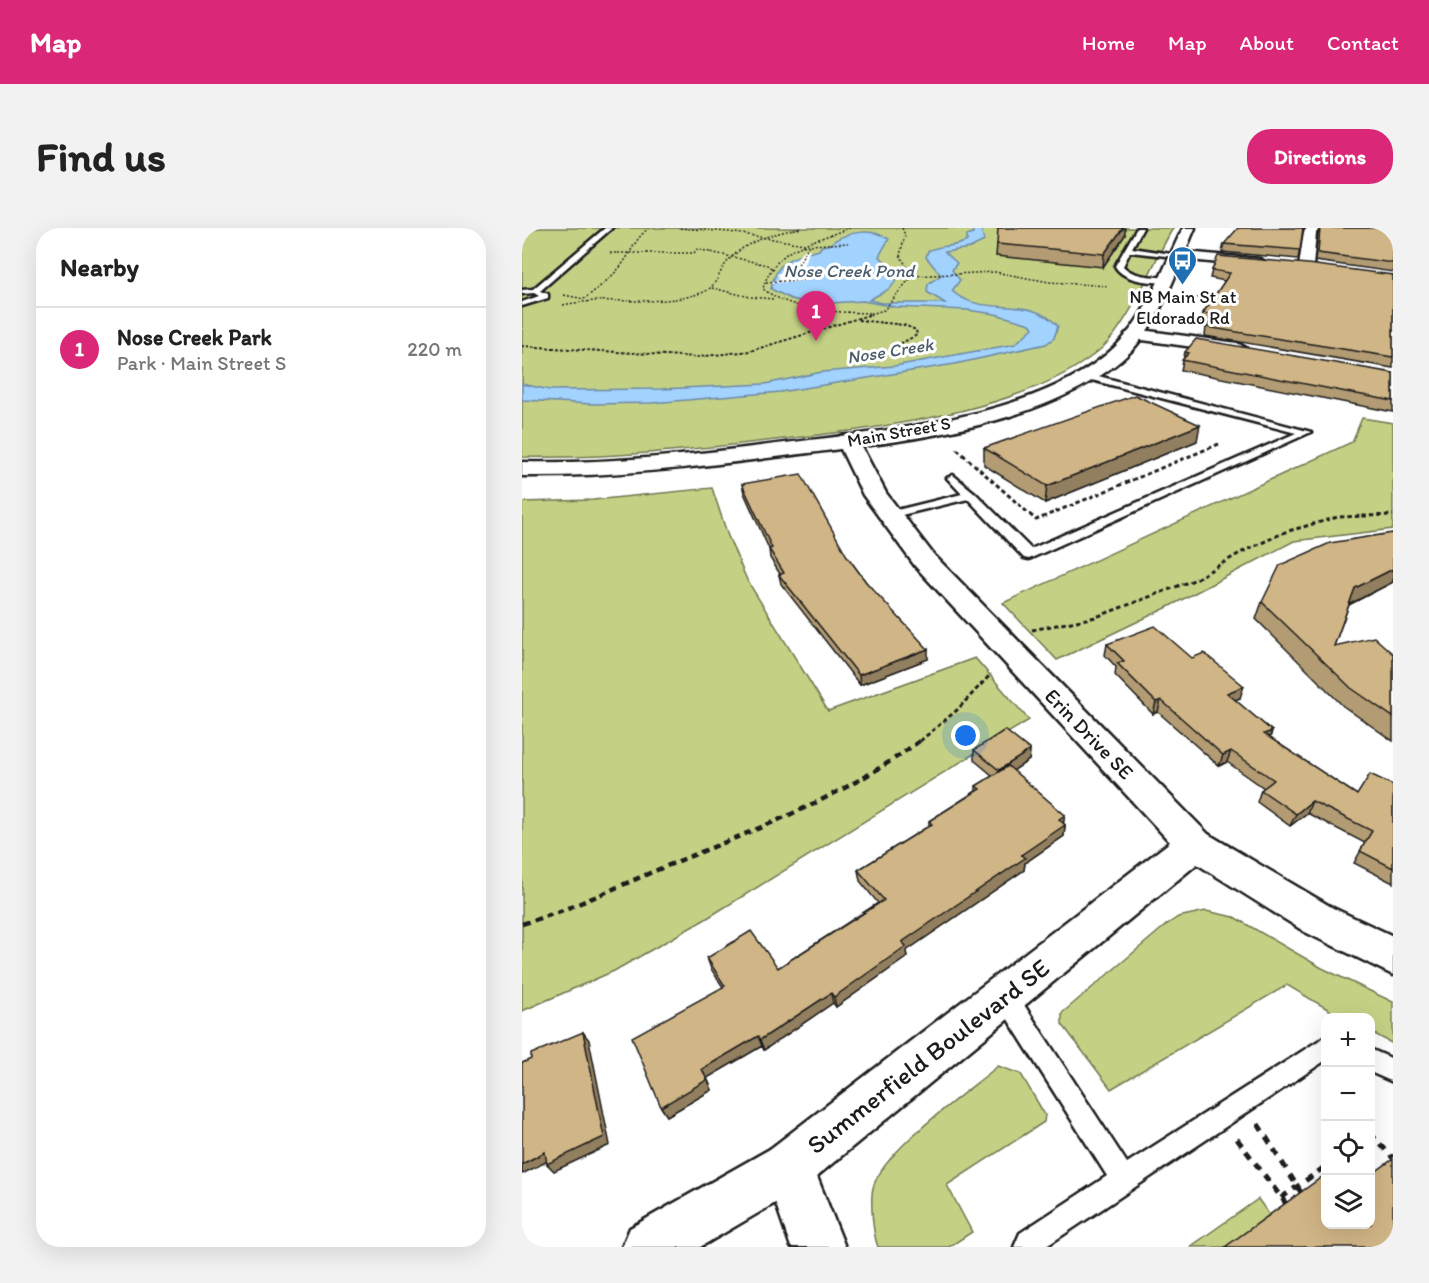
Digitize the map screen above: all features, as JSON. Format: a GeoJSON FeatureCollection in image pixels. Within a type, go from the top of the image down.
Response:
{"type":"FeatureCollection","features":[{"type":"Feature","properties":{"kind":"street","name":"Main Street S"},"geometry":{"type":"LineString","coordinates":[[522,469],[633,466],[848,441],[941,426],[1008,409],[1051,393],[1087,376],[1121,351],[1134,334],[1189,228]]}},
{"type":"Feature","properties":{"kind":"street"},"geometry":{"type":"LineString","coordinates":[[1306,267],[1309,238],[1314,228]]}},
{"type":"Feature","properties":{"kind":"street"},"geometry":{"type":"LineString","coordinates":[[1175,255],[1272,264]]}},
{"type":"Feature","properties":{"kind":"street"},"geometry":{"type":"LineString","coordinates":[[1134,334],[1255,351]]}},
{"type":"Feature","properties":{"kind":"street","name":"Erin Drive SE"},"geometry":{"type":"LineString","coordinates":[[848,441],[856,462],[889,516],[924,560],[1195,844],[1319,920],[1393,956]]}},
{"type":"Feature","properties":{"kind":"street","name":"Summerfield Boulevard SE"},"geometry":{"type":"LineString","coordinates":[[649,1247],[788,1167],[1195,844]]}},
{"type":"Feature","properties":{"kind":"street"},"geometry":{"type":"LineString","coordinates":[[788,1167],[818,1247]]}},
{"type":"Feature","properties":{"kind":"lane"},"geometry":{"type":"LineString","coordinates":[[535,291],[609,228]]}},
{"type":"Feature","properties":{"kind":"lane"},"geometry":{"type":"LineString","coordinates":[[1137,229],[1119,266],[1121,270],[1137,277],[1163,280]]}},
{"type":"Feature","properties":{"kind":"lane"},"geometry":{"type":"LineString","coordinates":[[1127,250],[1175,255]]}},
{"type":"Feature","properties":{"kind":"lane"},"geometry":{"type":"LineString","coordinates":[[522,292],[535,291],[545,296],[539,300],[522,304]]}},
{"type":"Feature","properties":{"kind":"lane"},"geometry":{"type":"LineString","coordinates":[[953,478],[1029,555],[1306,432],[1087,376]]}},
{"type":"Feature","properties":{"kind":"lane"},"geometry":{"type":"LineString","coordinates":[[889,516],[971,495]]}},
{"type":"Feature","properties":{"kind":"lane"},"geometry":{"type":"LineString","coordinates":[[1005,995],[1124,1179]]}},
{"type":"Feature","properties":{"kind":"lane"},"geometry":{"type":"LineString","coordinates":[[1027,1247],[1029,1242],[1321,1050]]}},
{"type":"Feature","properties":{"kind":"lane"},"geometry":{"type":"LineString","coordinates":[[1375,1062],[1393,1071]]}},
{"type":"Feature","properties":{"kind":"path"},"geometry":{"type":"LineString","coordinates":[[584,299],[612,277],[630,253],[638,236],[650,228]]}},
{"type":"Feature","properties":{"kind":"path"},"geometry":{"type":"LineString","coordinates":[[680,228],[809,245],[848,243]]}},
{"type":"Feature","properties":{"kind":"path"},"geometry":{"type":"LineString","coordinates":[[712,288],[732,256],[763,238],[802,228]]}},
{"type":"Feature","properties":{"kind":"path"},"geometry":{"type":"LineString","coordinates":[[775,299],[763,290],[765,282],[786,254],[804,244],[850,228]]}},
{"type":"Feature","properties":{"kind":"path"},"geometry":{"type":"LineString","coordinates":[[902,228],[905,235],[900,255],[912,276]]}},
{"type":"Feature","properties":{"kind":"path"},"geometry":{"type":"LineString","coordinates":[[765,282],[803,280],[807,269],[796,268],[809,245]]}},
{"type":"Feature","properties":{"kind":"path"},"geometry":{"type":"LineString","coordinates":[[580,253],[694,253],[697,249],[767,265],[774,270]]}},
{"type":"Feature","properties":{"kind":"path"},"geometry":{"type":"LineString","coordinates":[[522,346],[697,357],[723,356],[768,346],[874,314],[887,308],[912,276],[995,272],[1049,282],[1114,286]]}},
{"type":"Feature","properties":{"kind":"path"},"geometry":{"type":"LineString","coordinates":[[559,307],[584,299],[659,300],[686,297],[712,288],[821,309],[874,314]]}},
{"type":"Feature","properties":{"kind":"path"},"geometry":{"type":"LineString","coordinates":[[1184,296],[1224,302]]}},
{"type":"Feature","properties":{"kind":"path"},"geometry":{"type":"LineString","coordinates":[[858,320],[873,325],[905,325],[916,330],[915,336],[890,349]]}},
{"type":"Feature","properties":{"kind":"path"},"geometry":{"type":"LineString","coordinates":[[950,442],[1036,520],[1226,441]]}},
{"type":"Feature","properties":{"kind":"path"},"geometry":{"type":"LineString","coordinates":[[522,924],[824,801],[913,746],[978,690],[1026,631],[1096,617],[1194,580],[1240,553],[1285,532],[1338,518],[1393,514]]}},
{"type":"Feature","properties":{"kind":"path"},"geometry":{"type":"LineString","coordinates":[[1241,1103],[1262,1129],[1303,1194]]}},
{"type":"Feature","properties":{"kind":"path"},"geometry":{"type":"LineString","coordinates":[[1220,1117],[1287,1206]]}},
{"type":"Feature","properties":{"kind":"path"},"geometry":{"type":"LineString","coordinates":[[1375,1138],[1393,1158]]}},
{"type":"Feature","properties":{"kind":"path"},"geometry":{"type":"LineString","coordinates":[[1281,1198],[1321,1169]]}},
{"type":"Feature","properties":{"kind":"green space"},"geometry":{"type":"Polygon","coordinates":[[[522,228],[1173,228],[1131,308],[1112,337],[1102,348],[1071,370],[1035,388],[994,402],[950,413],[863,429],[686,450],[620,455],[522,457],[522,228]]]}},
{"type":"Feature","properties":{"kind":"green space"},"geometry":{"type":"Polygon","coordinates":[[[1362,418],[1393,423],[1393,529],[1294,541],[1166,608],[1057,660],[1003,603],[1352,442],[1362,418]]]}},
{"type":"Feature","properties":{"kind":"green space"},"geometry":{"type":"Polygon","coordinates":[[[712,488],[728,536],[747,580],[828,711],[975,658],[1029,720],[704,920],[614,971],[522,1011],[522,502],[593,500],[712,488]]]}},
{"type":"Feature","properties":{"kind":"green space"},"geometry":{"type":"Polygon","coordinates":[[[1206,911],[1234,917],[1322,968],[1393,1002],[1393,1044],[1375,1034],[1375,1013],[1334,1013],[1287,985],[1111,1089],[1062,1024],[1062,1013],[1178,917],[1206,911]]]}},
{"type":"Feature","properties":{"kind":"green space"},"geometry":{"type":"Polygon","coordinates":[[[998,1066],[1021,1074],[1045,1115],[1044,1122],[947,1185],[972,1232],[949,1247],[878,1247],[873,1226],[872,1201],[873,1188],[880,1173],[892,1157],[928,1122],[998,1066]]]}},
{"type":"Feature","properties":{"kind":"green space"},"geometry":{"type":"Polygon","coordinates":[[[1258,1199],[1271,1217],[1231,1247],[1190,1247],[1258,1199]]]}},
{"type":"Feature","properties":{"kind":"water","name":"Nose Creek Pond"},"geometry":{"type":"Polygon","coordinates":[[[972,228],[981,228],[984,241],[970,248],[945,252],[957,263],[952,270],[960,280],[952,291],[978,304],[1020,308],[1046,316],[1058,326],[1054,338],[1046,344],[955,364],[780,392],[652,403],[592,404],[522,400],[522,384],[550,390],[661,389],[765,384],[822,372],[894,366],[1015,344],[1033,328],[1030,324],[995,314],[967,310],[895,307],[863,301],[814,304],[791,299],[771,289],[778,270],[788,260],[819,250],[822,246],[832,244],[847,235],[869,232],[889,239],[879,256],[897,272],[891,287],[869,300],[882,303],[945,303],[927,292],[928,284],[941,275],[926,257],[928,251],[967,241],[967,235],[973,233],[972,228]]]}},
{"type":"Feature","properties":{"kind":"pier"},"geometry":{"type":"Polygon","coordinates":[[[805,249],[810,249],[804,267],[809,268],[806,281],[769,283],[777,280],[779,277],[777,274],[785,271],[805,249]]]}},
{"type":"Feature","properties":{"kind":"building"},"geometry":{"type":"Polygon","coordinates":[[[998,228],[1123,228],[1104,254],[997,244],[998,228]]]}},
{"type":"Feature","properties":{"kind":"building"},"geometry":{"type":"Polygon","coordinates":[[[1238,228],[1303,228],[1300,250],[1224,244],[1238,228]]]}},
{"type":"Feature","properties":{"kind":"building"},"geometry":{"type":"Polygon","coordinates":[[[1320,228],[1393,228],[1393,263],[1318,253],[1320,228]]]}},
{"type":"Feature","properties":{"kind":"building"},"geometry":{"type":"Polygon","coordinates":[[[1218,256],[1393,275],[1393,357],[1206,327],[1216,315],[1203,313],[1230,273],[1212,270],[1218,256]]]}},
{"type":"Feature","properties":{"kind":"building"},"geometry":{"type":"Polygon","coordinates":[[[1196,339],[1393,373],[1393,401],[1182,360],[1189,353],[1185,352],[1196,339]]]}},
{"type":"Feature","properties":{"kind":"building"},"geometry":{"type":"Polygon","coordinates":[[[1135,395],[1200,425],[1047,486],[984,448],[1135,395]]]}},
{"type":"Feature","properties":{"kind":"building"},"geometry":{"type":"Polygon","coordinates":[[[801,474],[847,556],[866,582],[928,649],[859,675],[779,575],[784,573],[769,549],[772,548],[742,484],[801,474]]]}},
{"type":"Feature","properties":{"kind":"building"},"geometry":{"type":"Polygon","coordinates":[[[1393,533],[1393,569],[1355,588],[1334,646],[1374,637],[1393,654],[1393,717],[1351,688],[1262,602],[1280,565],[1330,543],[1393,533]]]}},
{"type":"Feature","properties":{"kind":"building"},"geometry":{"type":"Polygon","coordinates":[[[1155,626],[1192,658],[1204,653],[1244,686],[1227,693],[1272,731],[1264,734],[1357,795],[1370,774],[1393,785],[1393,868],[1360,851],[1372,831],[1312,801],[1296,814],[1261,790],[1274,780],[1231,751],[1223,755],[1161,700],[1156,702],[1117,663],[1124,661],[1107,644],[1155,626]]]}},
{"type":"Feature","properties":{"kind":"building"},"geometry":{"type":"Polygon","coordinates":[[[1005,730],[1030,750],[999,770],[974,750],[1005,730]]]}},
{"type":"Feature","properties":{"kind":"building"},"geometry":{"type":"Polygon","coordinates":[[[1008,766],[1065,815],[1059,819],[1065,825],[1021,855],[1025,858],[902,942],[906,946],[834,997],[831,993],[760,1040],[758,1036],[702,1069],[707,1080],[661,1107],[632,1037],[725,986],[707,958],[751,931],[778,968],[884,900],[858,870],[932,824],[929,821],[980,789],[976,786],[1008,766]]]}},
{"type":"Feature","properties":{"kind":"building"},"geometry":{"type":"Polygon","coordinates":[[[583,1032],[604,1137],[547,1164],[545,1152],[522,1164],[522,1063],[531,1059],[531,1054],[583,1032]]]}},
{"type":"Feature","properties":{"kind":"building"},"geometry":{"type":"Polygon","coordinates":[[[1393,1159],[1393,1247],[1225,1247],[1321,1178],[1321,1229],[1375,1229],[1375,1172],[1393,1159]]]}},
{"type":"Feature","properties":{"kind":"place","name":"NB Main St at Eldorado Rd"},"geometry":{"type":"Point","coordinates":[1183,286]}},
{"type":"Feature","properties":{"kind":"place","name":"Nose Creek Park"},"geometry":{"type":"Point","coordinates":[816,341]}},
{"type":"Feature","properties":{"kind":"water label","name":"Nose Creek"},"geometry":{"type":"Point","coordinates":[890,351]}}]}
